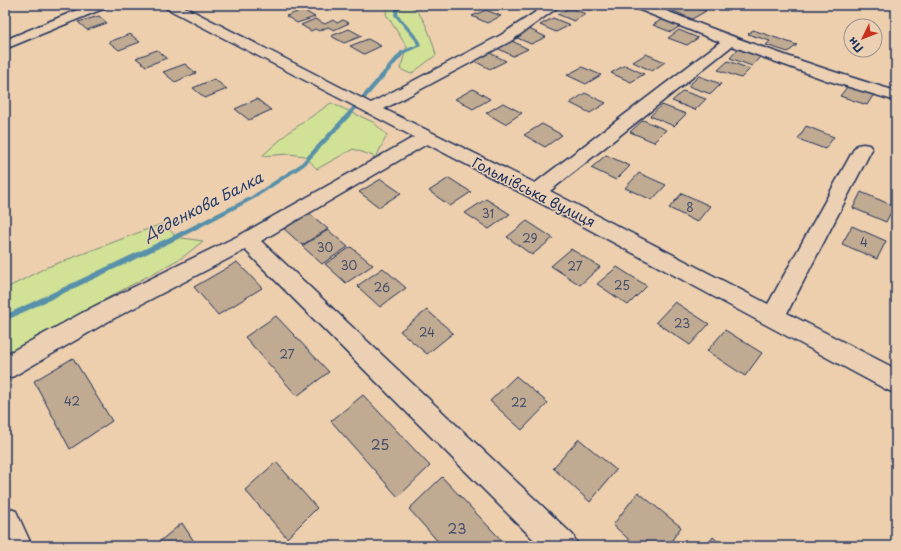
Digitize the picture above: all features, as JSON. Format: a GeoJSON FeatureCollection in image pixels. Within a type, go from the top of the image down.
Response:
{"type":"FeatureCollection","features":[{"type":"Feature","properties":{"kind":"street"},"geometry":{"type":"LineString","coordinates":[[5,45],[100,5]]}},
{"type":"Feature","properties":{"kind":"street","name":"Гольмівська вулиця"},"geometry":{"type":"LineString","coordinates":[[171,5],[371,109],[536,192],[896,382]]}},
{"type":"Feature","properties":{"kind":"street"},"geometry":{"type":"LineString","coordinates":[[371,109],[506,38],[552,5]]}},
{"type":"Feature","properties":{"kind":"street"},"geometry":{"type":"LineString","coordinates":[[640,5],[730,41],[868,88],[896,96]]}},
{"type":"Feature","properties":{"kind":"street"},"geometry":{"type":"LineString","coordinates":[[536,192],[730,41]]}},
{"type":"Feature","properties":{"kind":"street"},"geometry":{"type":"LineString","coordinates":[[5,368],[101,314],[246,240],[427,137]]}},
{"type":"Feature","properties":{"kind":"street"},"geometry":{"type":"LineString","coordinates":[[773,317],[863,149]]}},
{"type":"Feature","properties":{"kind":"street"},"geometry":{"type":"LineString","coordinates":[[246,240],[562,546]]}},
{"type":"Feature","properties":{"kind":"street"},"geometry":{"type":"LineString","coordinates":[[5,522],[16,546]]}},
{"type":"Feature","properties":{"kind":"green space"},"geometry":{"type":"Polygon","coordinates":[[[388,5],[407,5],[413,8],[423,19],[432,42],[436,55],[411,74],[400,69],[407,47],[386,14],[388,5]]]}},
{"type":"Feature","properties":{"kind":"green space"},"geometry":{"type":"Polygon","coordinates":[[[331,103],[373,122],[387,135],[376,157],[353,149],[317,169],[305,156],[289,154],[262,156],[289,132],[331,103]]]}},
{"type":"Feature","properties":{"kind":"green space"},"geometry":{"type":"Polygon","coordinates":[[[164,223],[176,237],[203,241],[183,257],[102,301],[5,358],[5,289],[45,268],[164,223]]]}},
{"type":"Feature","properties":{"kind":"building"},"geometry":{"type":"Polygon","coordinates":[[[448,5],[467,5],[457,9],[448,5]]]}},
{"type":"Feature","properties":{"kind":"building"},"geometry":{"type":"Polygon","coordinates":[[[598,5],[589,10],[577,6],[598,5]]]}},
{"type":"Feature","properties":{"kind":"building"},"geometry":{"type":"Polygon","coordinates":[[[682,5],[689,5],[706,11],[692,19],[671,10],[682,5]]]}},
{"type":"Feature","properties":{"kind":"building"},"geometry":{"type":"Polygon","coordinates":[[[570,8],[586,14],[574,21],[557,14],[570,8]]]}},
{"type":"Feature","properties":{"kind":"building"},"geometry":{"type":"Polygon","coordinates":[[[303,10],[315,17],[297,23],[286,16],[303,10]]]}},
{"type":"Feature","properties":{"kind":"building"},"geometry":{"type":"Polygon","coordinates":[[[486,10],[501,16],[487,23],[472,16],[486,10]]]}},
{"type":"Feature","properties":{"kind":"building"},"geometry":{"type":"Polygon","coordinates":[[[99,16],[107,23],[87,30],[78,22],[99,16]]]}},
{"type":"Feature","properties":{"kind":"building"},"geometry":{"type":"Polygon","coordinates":[[[553,18],[570,25],[556,32],[540,25],[553,18]]]}},
{"type":"Feature","properties":{"kind":"building"},"geometry":{"type":"Polygon","coordinates":[[[664,18],[682,25],[671,32],[653,25],[664,18]]]}},
{"type":"Feature","properties":{"kind":"building"},"geometry":{"type":"Polygon","coordinates":[[[315,19],[325,24],[333,20],[337,23],[343,20],[349,23],[334,30],[328,27],[319,31],[315,29],[311,31],[301,25],[315,19]]]}},
{"type":"Feature","properties":{"kind":"building"},"geometry":{"type":"Polygon","coordinates":[[[349,29],[362,36],[344,43],[331,36],[349,29]]]}},
{"type":"Feature","properties":{"kind":"building"},"geometry":{"type":"Polygon","coordinates":[[[529,29],[546,37],[531,44],[515,37],[529,29]]]}},
{"type":"Feature","properties":{"kind":"building"},"geometry":{"type":"Polygon","coordinates":[[[679,30],[698,38],[687,45],[668,38],[679,30]]]}},
{"type":"Feature","properties":{"kind":"building"},"geometry":{"type":"Polygon","coordinates":[[[753,30],[797,45],[788,52],[766,45],[770,41],[748,34],[753,30]]]}},
{"type":"Feature","properties":{"kind":"building"},"geometry":{"type":"Polygon","coordinates":[[[130,34],[140,42],[119,50],[109,42],[130,34]]]}},
{"type":"Feature","properties":{"kind":"building"},"geometry":{"type":"Polygon","coordinates":[[[368,39],[381,46],[364,54],[350,46],[368,39]]]}},
{"type":"Feature","properties":{"kind":"building"},"geometry":{"type":"Polygon","coordinates":[[[512,41],[528,49],[513,56],[497,48],[512,41]]]}},
{"type":"Feature","properties":{"kind":"building"},"geometry":{"type":"Polygon","coordinates":[[[738,49],[760,57],[752,66],[730,58],[738,49]]]}},
{"type":"Feature","properties":{"kind":"building"},"geometry":{"type":"Polygon","coordinates":[[[157,50],[167,58],[146,66],[136,58],[157,50]]]}},
{"type":"Feature","properties":{"kind":"building"},"geometry":{"type":"Polygon","coordinates":[[[490,53],[506,61],[490,69],[474,61],[490,53]]]}},
{"type":"Feature","properties":{"kind":"building"},"geometry":{"type":"Polygon","coordinates":[[[646,54],[665,62],[652,71],[633,62],[646,54]]]}},
{"type":"Feature","properties":{"kind":"building"},"geometry":{"type":"Polygon","coordinates":[[[728,61],[750,69],[741,78],[718,70],[728,61]]]}},
{"type":"Feature","properties":{"kind":"building"},"geometry":{"type":"Polygon","coordinates":[[[185,64],[196,73],[175,82],[163,72],[185,64]]]}},
{"type":"Feature","properties":{"kind":"building"},"geometry":{"type":"Polygon","coordinates":[[[625,65],[644,74],[631,82],[611,73],[625,65]]]}},
{"type":"Feature","properties":{"kind":"building"},"geometry":{"type":"Polygon","coordinates":[[[582,67],[601,75],[586,84],[567,75],[582,67]]]}},
{"type":"Feature","properties":{"kind":"building"},"geometry":{"type":"Polygon","coordinates":[[[699,76],[721,84],[711,94],[688,86],[699,76]]]}},
{"type":"Feature","properties":{"kind":"building"},"geometry":{"type":"Polygon","coordinates":[[[214,79],[227,89],[205,98],[193,88],[214,79]]]}},
{"type":"Feature","properties":{"kind":"building"},"geometry":{"type":"Polygon","coordinates":[[[848,86],[874,94],[867,105],[840,96],[848,86]]]}},
{"type":"Feature","properties":{"kind":"building"},"geometry":{"type":"Polygon","coordinates":[[[473,89],[490,99],[473,109],[455,99],[473,89]]]}},
{"type":"Feature","properties":{"kind":"building"},"geometry":{"type":"Polygon","coordinates":[[[683,91],[706,99],[695,110],[672,101],[683,91]]]}},
{"type":"Feature","properties":{"kind":"building"},"geometry":{"type":"Polygon","coordinates":[[[585,93],[606,103],[590,113],[570,103],[585,93]]]}},
{"type":"Feature","properties":{"kind":"building"},"geometry":{"type":"Polygon","coordinates":[[[257,99],[271,110],[249,120],[235,109],[257,99]]]}},
{"type":"Feature","properties":{"kind":"building"},"geometry":{"type":"Polygon","coordinates":[[[503,103],[522,113],[505,124],[486,113],[503,103]]]}},
{"type":"Feature","properties":{"kind":"building"},"geometry":{"type":"Polygon","coordinates":[[[662,105],[686,114],[674,126],[650,116],[662,105]]]}},
{"type":"Feature","properties":{"kind":"building"},"geometry":{"type":"Polygon","coordinates":[[[643,120],[666,130],[654,142],[630,132],[643,120]]]}},
{"type":"Feature","properties":{"kind":"building"},"geometry":{"type":"Polygon","coordinates":[[[542,124],[562,135],[545,147],[524,135],[542,124]]]}},
{"type":"Feature","properties":{"kind":"building"},"geometry":{"type":"Polygon","coordinates":[[[806,126],[834,137],[825,149],[798,139],[806,126]]]}},
{"type":"Feature","properties":{"kind":"building"},"geometry":{"type":"Polygon","coordinates":[[[606,155],[630,166],[616,180],[591,168],[606,155]]]}},
{"type":"Feature","properties":{"kind":"building"},"geometry":{"type":"Polygon","coordinates":[[[639,173],[666,185],[652,200],[625,188],[639,173]]]}},
{"type":"Feature","properties":{"kind":"building"},"geometry":{"type":"Polygon","coordinates":[[[449,178],[471,192],[450,206],[429,191],[449,178]]]}},
{"type":"Feature","properties":{"kind":"building"},"geometry":{"type":"Polygon","coordinates":[[[381,179],[401,193],[379,207],[359,192],[381,179]]]}},
{"type":"Feature","properties":{"kind":"building"},"geometry":{"type":"Polygon","coordinates":[[[861,192],[894,206],[886,222],[853,208],[861,192]]]}},
{"type":"Feature","properties":{"kind":"building"},"geometry":{"type":"Polygon","coordinates":[[[682,193],[710,206],[697,222],[669,208],[682,193]]]}},
{"type":"Feature","properties":{"kind":"building"},"geometry":{"type":"Polygon","coordinates":[[[486,199],[510,214],[489,229],[465,213],[486,199]]]}},
{"type":"Feature","properties":{"kind":"building"},"geometry":{"type":"Polygon","coordinates":[[[309,213],[328,229],[302,245],[283,228],[309,213]]]}},
{"type":"Feature","properties":{"kind":"building"},"geometry":{"type":"Polygon","coordinates":[[[527,221],[553,238],[532,255],[507,237],[527,221]]]}},
{"type":"Feature","properties":{"kind":"building"},"geometry":{"type":"Polygon","coordinates":[[[852,226],[886,241],[877,259],[842,244],[852,226]]]}},
{"type":"Feature","properties":{"kind":"building"},"geometry":{"type":"Polygon","coordinates":[[[328,230],[348,247],[322,264],[302,246],[328,230]]]}},
{"type":"Feature","properties":{"kind":"building"},"geometry":{"type":"Polygon","coordinates":[[[351,247],[373,265],[346,283],[325,264],[351,247]]]}},
{"type":"Feature","properties":{"kind":"building"},"geometry":{"type":"Polygon","coordinates":[[[571,249],[600,267],[580,285],[551,266],[571,249]]]}},
{"type":"Feature","properties":{"kind":"building"},"geometry":{"type":"Polygon","coordinates":[[[237,262],[262,288],[218,315],[194,287],[237,262]]]}},
{"type":"Feature","properties":{"kind":"building"},"geometry":{"type":"Polygon","coordinates":[[[617,267],[647,286],[628,305],[597,284],[617,267]]]}},
{"type":"Feature","properties":{"kind":"building"},"geometry":{"type":"Polygon","coordinates":[[[383,268],[406,288],[380,307],[357,286],[383,268]]]}},
{"type":"Feature","properties":{"kind":"building"},"geometry":{"type":"Polygon","coordinates":[[[675,302],[709,324],[690,345],[656,322],[675,302]]]}},
{"type":"Feature","properties":{"kind":"building"},"geometry":{"type":"Polygon","coordinates":[[[427,310],[453,333],[427,354],[400,331],[427,310]]]}},
{"type":"Feature","properties":{"kind":"building"},"geometry":{"type":"Polygon","coordinates":[[[276,316],[329,372],[297,396],[245,337],[276,316]]]}},
{"type":"Feature","properties":{"kind":"building"},"geometry":{"type":"Polygon","coordinates":[[[725,330],[762,353],[745,376],[707,351],[725,330]]]}},
{"type":"Feature","properties":{"kind":"building"},"geometry":{"type":"Polygon","coordinates":[[[73,358],[112,421],[70,449],[34,381],[73,358]]]}},
{"type":"Feature","properties":{"kind":"building"},"geometry":{"type":"Polygon","coordinates":[[[516,376],[548,403],[522,430],[490,401],[516,376]]]}},
{"type":"Feature","properties":{"kind":"building"},"geometry":{"type":"Polygon","coordinates":[[[363,395],[430,466],[398,497],[331,421],[363,395]]]}},
{"type":"Feature","properties":{"kind":"building"},"geometry":{"type":"Polygon","coordinates":[[[579,439],[616,470],[590,502],[553,468],[579,439]]]}},
{"type":"Feature","properties":{"kind":"building"},"geometry":{"type":"Polygon","coordinates":[[[276,462],[317,508],[287,538],[245,490],[276,462]]]}},
{"type":"Feature","properties":{"kind":"building"},"geometry":{"type":"Polygon","coordinates":[[[442,477],[507,546],[442,546],[409,509],[442,477]]]}},
{"type":"Feature","properties":{"kind":"building"},"geometry":{"type":"Polygon","coordinates":[[[638,492],[681,527],[668,546],[636,546],[613,525],[638,492]]]}},
{"type":"Feature","properties":{"kind":"building"},"geometry":{"type":"Polygon","coordinates":[[[182,523],[197,546],[154,546],[182,523]]]}},
{"type":"Feature","properties":{"kind":"building"},"geometry":{"type":"Polygon","coordinates":[[[713,537],[723,546],[707,546],[713,537]]]}},
{"type":"Feature","properties":{"kind":"waterway","name":"Деденкова Балка"},"geometry":{"type":"LineString","coordinates":[[5,318],[176,237],[252,198],[302,165],[351,112],[403,52],[419,46],[417,40],[396,15],[398,5]]}}]}
